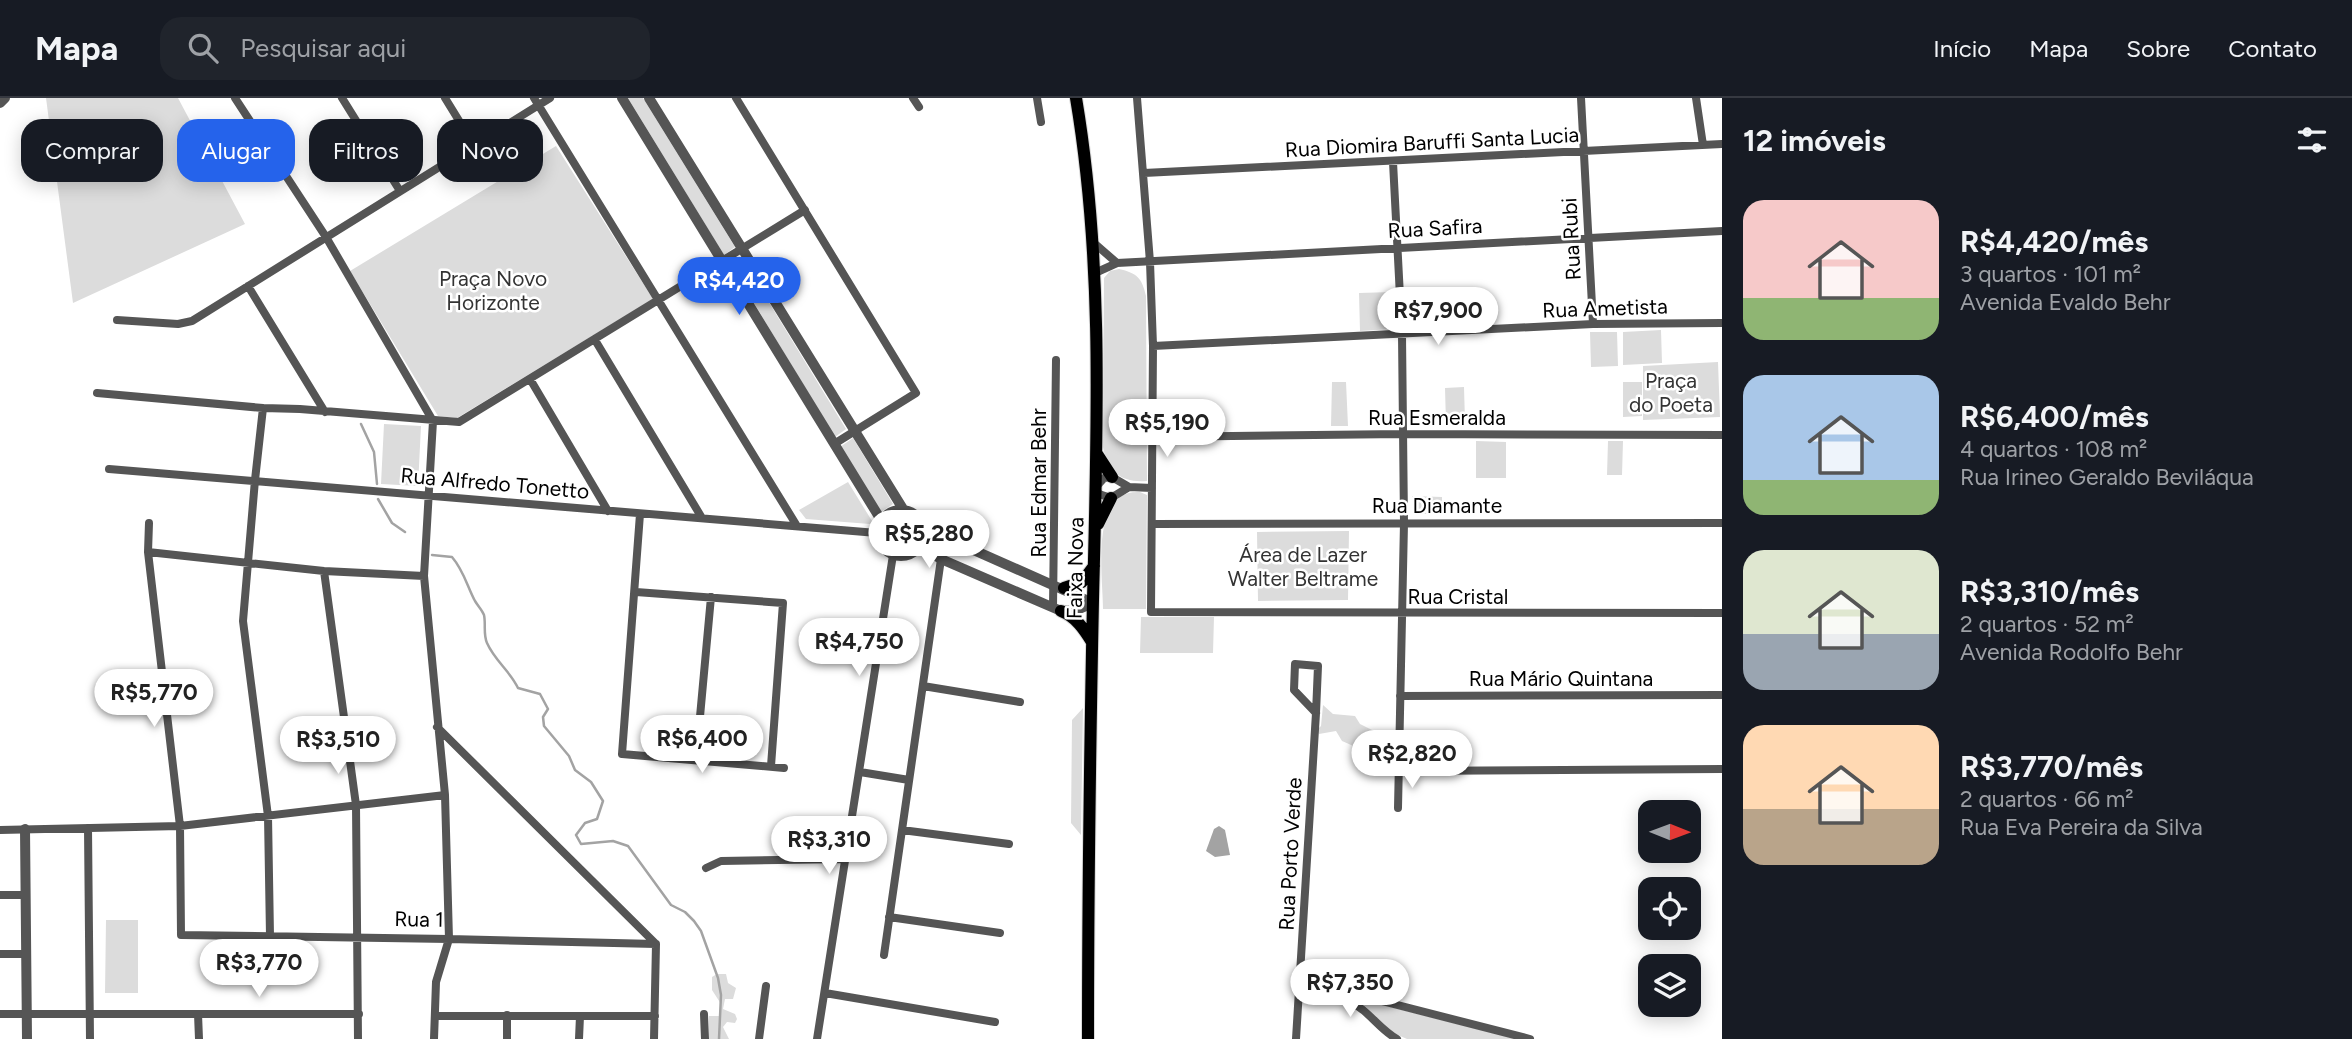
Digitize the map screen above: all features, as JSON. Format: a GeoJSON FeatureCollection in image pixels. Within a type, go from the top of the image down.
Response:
{"type":"FeatureCollection","features":[{"type":"Feature","properties":{"kind":"highway","name":"Faixa Nova"},"geometry":{"type":"LineString","coordinates":[[1076,98],[1089,183],[1095,273],[1096,452],[1088,1039]]}},
{"type":"Feature","properties":{"kind":"highway"},"geometry":{"type":"LineString","coordinates":[[1096,452],[1112,477]]}},
{"type":"Feature","properties":{"kind":"highway"},"geometry":{"type":"LineString","coordinates":[[1095,534],[1101,515],[1111,498]]}},
{"type":"Feature","properties":{"kind":"highway"},"geometry":{"type":"LineString","coordinates":[[1059,586],[1082,582],[1094,566]]}},
{"type":"Feature","properties":{"kind":"highway"},"geometry":{"type":"LineString","coordinates":[[1057,609],[1070,615],[1084,628],[1093,643]]}},
{"type":"Feature","properties":{"kind":"street"},"geometry":{"type":"LineString","coordinates":[[0,103],[5,98]]}},
{"type":"Feature","properties":{"kind":"street"},"geometry":{"type":"LineString","coordinates":[[235,98],[326,237],[433,421],[424,576],[445,795],[449,939],[436,982],[434,1039]]}},
{"type":"Feature","properties":{"kind":"street"},"geometry":{"type":"LineString","coordinates":[[342,98],[400,191]]}},
{"type":"Feature","properties":{"kind":"street"},"geometry":{"type":"LineString","coordinates":[[445,98],[458,119]]}},
{"type":"Feature","properties":{"kind":"street"},"geometry":{"type":"LineString","coordinates":[[511,119],[536,102],[550,98]]}},
{"type":"Feature","properties":{"kind":"street"},"geometry":{"type":"LineString","coordinates":[[622,98],[881,520]]}},
{"type":"Feature","properties":{"kind":"street"},"geometry":{"type":"LineString","coordinates":[[649,98],[903,509]]}},
{"type":"Feature","properties":{"kind":"street"},"geometry":{"type":"LineString","coordinates":[[736,98],[916,393],[834,444]]}},
{"type":"Feature","properties":{"kind":"street"},"geometry":{"type":"LineString","coordinates":[[914,98],[919,107]]}},
{"type":"Feature","properties":{"kind":"street"},"geometry":{"type":"LineString","coordinates":[[1037,98],[1041,122]]}},
{"type":"Feature","properties":{"kind":"street"},"geometry":{"type":"LineString","coordinates":[[1137,98],[1150,262],[1153,346],[1152,524]]}},
{"type":"Feature","properties":{"kind":"street","name":"Rua Rubi"},"geometry":{"type":"LineString","coordinates":[[1581,98],[1593,324]]}},
{"type":"Feature","properties":{"kind":"street"},"geometry":{"type":"LineString","coordinates":[[1696,98],[1703,145]]}},
{"type":"Feature","properties":{"kind":"street"},"geometry":{"type":"LineString","coordinates":[[536,102],[797,526]]}},
{"type":"Feature","properties":{"kind":"street","name":"Rua Diomira Baruffi Santa Lucia"},"geometry":{"type":"LineString","coordinates":[[1144,173],[1722,144]]}},
{"type":"Feature","properties":{"kind":"street"},"geometry":{"type":"LineString","coordinates":[[1393,162],[1402,335],[1404,523],[1398,807]]}},
{"type":"Feature","properties":{"kind":"street"},"geometry":{"type":"LineString","coordinates":[[117,320],[186,323],[437,168]]}},
{"type":"Feature","properties":{"kind":"street"},"geometry":{"type":"LineString","coordinates":[[97,393],[459,422],[805,210]]}},
{"type":"Feature","properties":{"kind":"street","name":"Rua Safira"},"geometry":{"type":"LineString","coordinates":[[1117,263],[1722,231]]}},
{"type":"Feature","properties":{"kind":"street"},"geometry":{"type":"LineString","coordinates":[[1094,243],[1117,263],[1095,273]]}},
{"type":"Feature","properties":{"kind":"street"},"geometry":{"type":"LineString","coordinates":[[248,286],[325,412]]}},
{"type":"Feature","properties":{"kind":"street","name":"Rua Ametista"},"geometry":{"type":"LineString","coordinates":[[1153,346],[1593,324],[1722,323]]}},
{"type":"Feature","properties":{"kind":"street"},"geometry":{"type":"LineString","coordinates":[[595,340],[702,518]]}},
{"type":"Feature","properties":{"kind":"street","name":"Rua Edmar Behr"},"geometry":{"type":"LineString","coordinates":[[1056,360],[1057,609]]}},
{"type":"Feature","properties":{"kind":"street"},"geometry":{"type":"LineString","coordinates":[[530,379],[608,511]]}},
{"type":"Feature","properties":{"kind":"street"},"geometry":{"type":"LineString","coordinates":[[263,408],[243,621],[268,816],[270,936]]}},
{"type":"Feature","properties":{"kind":"street","name":"Rua Esmeralda"},"geometry":{"type":"LineString","coordinates":[[1153,437],[1403,433],[1722,435]]}},
{"type":"Feature","properties":{"kind":"street","name":"Rua Alfredo Tonetto"},"geometry":{"type":"LineString","coordinates":[[109,469],[877,533]]}},
{"type":"Feature","properties":{"kind":"street"},"geometry":{"type":"LineString","coordinates":[[1129,488],[1112,477],[1104,478],[1095,488],[1099,494],[1111,498],[1129,488],[1152,488]]}},
{"type":"Feature","properties":{"kind":"street"},"geometry":{"type":"LineString","coordinates":[[903,509],[913,512],[920,519],[925,528],[924,538],[920,547],[912,554],[893,555],[879,542],[877,533],[881,520],[894,510],[903,509]]}},
{"type":"Feature","properties":{"kind":"street"},"geometry":{"type":"LineString","coordinates":[[640,514],[622,754],[784,768]]}},
{"type":"Feature","properties":{"kind":"street"},"geometry":{"type":"LineString","coordinates":[[149,523],[148,552],[180,826]]}},
{"type":"Feature","properties":{"kind":"street","name":"Rua Diamante"},"geometry":{"type":"LineString","coordinates":[[1152,524],[1722,523]]}},
{"type":"Feature","properties":{"kind":"street","name":"Rua Cristal"},"geometry":{"type":"LineString","coordinates":[[1152,524],[1151,612],[1722,613]]}},
{"type":"Feature","properties":{"kind":"street"},"geometry":{"type":"LineString","coordinates":[[925,528],[1093,603]]}},
{"type":"Feature","properties":{"kind":"street"},"geometry":{"type":"LineString","coordinates":[[920,547],[1057,609],[1077,610],[1093,603]]}},
{"type":"Feature","properties":{"kind":"street"},"geometry":{"type":"LineString","coordinates":[[148,552],[324,571],[424,576]]}},
{"type":"Feature","properties":{"kind":"street"},"geometry":{"type":"LineString","coordinates":[[817,1039],[893,555]]}},
{"type":"Feature","properties":{"kind":"street"},"geometry":{"type":"LineString","coordinates":[[884,955],[942,559]]}},
{"type":"Feature","properties":{"kind":"street"},"geometry":{"type":"LineString","coordinates":[[324,571],[356,805],[358,1039]]}},
{"type":"Feature","properties":{"kind":"street"},"geometry":{"type":"LineString","coordinates":[[636,592],[783,603],[771,766]]}},
{"type":"Feature","properties":{"kind":"street"},"geometry":{"type":"LineString","coordinates":[[696,760],[711,597]]}},
{"type":"Feature","properties":{"kind":"street","name":"Rua Porto Verde"},"geometry":{"type":"LineString","coordinates":[[1296,1039],[1316,713],[1318,666],[1295,664],[1294,691],[1316,713]]}},
{"type":"Feature","properties":{"kind":"street"},"geometry":{"type":"LineString","coordinates":[[923,686],[1020,702]]}},
{"type":"Feature","properties":{"kind":"street","name":"Rua Mário Quintana"},"geometry":{"type":"LineString","coordinates":[[1400,696],[1722,695]]}},
{"type":"Feature","properties":{"kind":"street"},"geometry":{"type":"LineString","coordinates":[[437,727],[656,944],[654,1039]]}},
{"type":"Feature","properties":{"kind":"street"},"geometry":{"type":"LineString","coordinates":[[1398,771],[1722,769]]}},
{"type":"Feature","properties":{"kind":"street"},"geometry":{"type":"LineString","coordinates":[[860,772],[909,780]]}},
{"type":"Feature","properties":{"kind":"street"},"geometry":{"type":"LineString","coordinates":[[0,830],[180,826],[445,795]]}},
{"type":"Feature","properties":{"kind":"street","name":"Rua 1"},"geometry":{"type":"LineString","coordinates":[[180,826],[181,935],[656,944]]}},
{"type":"Feature","properties":{"kind":"street"},"geometry":{"type":"LineString","coordinates":[[88,828],[90,1039]]}},
{"type":"Feature","properties":{"kind":"street"},"geometry":{"type":"LineString","coordinates":[[25,829],[27,1039]]}},
{"type":"Feature","properties":{"kind":"street"},"geometry":{"type":"LineString","coordinates":[[902,830],[1009,845]]}},
{"type":"Feature","properties":{"kind":"street"},"geometry":{"type":"LineString","coordinates":[[706,868],[722,861],[846,859]]}},
{"type":"Feature","properties":{"kind":"street"},"geometry":{"type":"LineString","coordinates":[[0,895],[26,895]]}},
{"type":"Feature","properties":{"kind":"street"},"geometry":{"type":"LineString","coordinates":[[889,917],[1000,933]]}},
{"type":"Feature","properties":{"kind":"street"},"geometry":{"type":"LineString","coordinates":[[0,954],[26,954]]}},
{"type":"Feature","properties":{"kind":"street"},"geometry":{"type":"LineString","coordinates":[[1300,980],[1530,1039]]}},
{"type":"Feature","properties":{"kind":"street"},"geometry":{"type":"LineString","coordinates":[[759,1039],[766,986]]}},
{"type":"Feature","properties":{"kind":"street"},"geometry":{"type":"LineString","coordinates":[[825,993],[995,1022]]}},
{"type":"Feature","properties":{"kind":"street"},"geometry":{"type":"LineString","coordinates":[[1299,997],[1331,998],[1349,1002],[1397,1039]]}},
{"type":"Feature","properties":{"kind":"street"},"geometry":{"type":"LineString","coordinates":[[198,1013],[199,1039]]}},
{"type":"Feature","properties":{"kind":"street"},"geometry":{"type":"LineString","coordinates":[[0,1014],[359,1014]]}},
{"type":"Feature","properties":{"kind":"street"},"geometry":{"type":"LineString","coordinates":[[704,1014],[705,1039]]}},
{"type":"Feature","properties":{"kind":"street"},"geometry":{"type":"LineString","coordinates":[[507,1015],[507,1039]]}},
{"type":"Feature","properties":{"kind":"street"},"geometry":{"type":"LineString","coordinates":[[435,1016],[655,1017]]}},
{"type":"Feature","properties":{"kind":"street"},"geometry":{"type":"LineString","coordinates":[[579,1039],[580,1016]]}},
{"type":"Feature","properties":{"kind":"green space"},"geometry":{"type":"Polygon","coordinates":[[[46,98],[178,98],[189,119],[177,119],[177,182],[223,182],[245,224],[73,303],[57,182],[163,182],[163,119],[49,119],[46,98]]]}},
{"type":"Feature","properties":{"kind":"green space"},"geometry":{"type":"Polygon","coordinates":[[[628,98],[643,98],[735,247],[724,255],[628,98]]]}},
{"type":"Feature","properties":{"kind":"green space","name":"Praça Novo Horizonte"},"geometry":{"type":"Polygon","coordinates":[[[556,146],[653,299],[457,418],[438,416],[350,271],[497,182],[543,182],[543,154],[556,146]]]}},
{"type":"Feature","properties":{"kind":"green space"},"geometry":{"type":"Polygon","coordinates":[[[742,258],[846,429],[835,437],[731,265],[742,258]]]}},
{"type":"Feature","properties":{"kind":"green space"},"geometry":{"type":"Polygon","coordinates":[[[1119,269],[1138,277],[1146,296],[1147,481],[1130,480],[1117,474],[1108,463],[1103,447],[1104,278],[1110,271],[1119,269]]]}},
{"type":"Feature","properties":{"kind":"green space"},"geometry":{"type":"Polygon","coordinates":[[[1392,292],[1394,329],[1360,331],[1359,293],[1392,292]]]}},
{"type":"Feature","properties":{"kind":"green space"},"geometry":{"type":"Polygon","coordinates":[[[1661,330],[1662,363],[1623,365],[1623,332],[1661,330]]]}},
{"type":"Feature","properties":{"kind":"green space"},"geometry":{"type":"Polygon","coordinates":[[[1590,332],[1617,332],[1618,366],[1591,367],[1590,332]]]}},
{"type":"Feature","properties":{"kind":"green space","name":"Praça do Poeta"},"geometry":{"type":"Polygon","coordinates":[[[1718,362],[1720,417],[1643,420],[1643,366],[1718,362]]]}},
{"type":"Feature","properties":{"kind":"green space"},"geometry":{"type":"Polygon","coordinates":[[[1332,382],[1346,382],[1348,426],[1331,426],[1332,382]]]}},
{"type":"Feature","properties":{"kind":"green space"},"geometry":{"type":"Polygon","coordinates":[[[1623,382],[1642,382],[1642,416],[1623,417],[1623,382]]]}},
{"type":"Feature","properties":{"kind":"green space"},"geometry":{"type":"Polygon","coordinates":[[[1464,387],[1465,422],[1446,423],[1445,388],[1464,387]]]}},
{"type":"Feature","properties":{"kind":"green space"},"geometry":{"type":"Polygon","coordinates":[[[384,424],[421,426],[418,486],[381,484],[384,424]]]}},
{"type":"Feature","properties":{"kind":"green space"},"geometry":{"type":"Polygon","coordinates":[[[853,438],[893,504],[881,512],[840,447],[853,438]]]}},
{"type":"Feature","properties":{"kind":"green space"},"geometry":{"type":"Polygon","coordinates":[[[1476,441],[1506,442],[1506,478],[1476,478],[1476,441]]]}},
{"type":"Feature","properties":{"kind":"green space"},"geometry":{"type":"Polygon","coordinates":[[[1608,441],[1623,441],[1622,475],[1607,475],[1608,441]]]}},
{"type":"Feature","properties":{"kind":"green space"},"geometry":{"type":"Polygon","coordinates":[[[848,482],[872,521],[870,524],[806,519],[799,510],[848,482]]]}},
{"type":"Feature","properties":{"kind":"green space"},"geometry":{"type":"Polygon","coordinates":[[[1140,492],[1147,495],[1146,609],[1103,609],[1101,557],[1106,519],[1113,504],[1124,495],[1140,492]]]}},
{"type":"Feature","properties":{"kind":"green space"},"geometry":{"type":"Polygon","coordinates":[[[1412,496],[1442,497],[1442,514],[1412,514],[1412,496]]]}},
{"type":"Feature","properties":{"kind":"green space"},"geometry":{"type":"Polygon","coordinates":[[[901,514],[914,520],[920,533],[914,546],[901,552],[888,546],[882,533],[888,520],[901,514]]]}},
{"type":"Feature","properties":{"kind":"green space","name":"Área de Lazer Walter Beltrame"},"geometry":{"type":"Polygon","coordinates":[[[1349,531],[1348,600],[1258,601],[1257,532],[1349,531]]]}},
{"type":"Feature","properties":{"kind":"green space"},"geometry":{"type":"Polygon","coordinates":[[[1141,617],[1214,617],[1213,653],[1140,653],[1141,617]]]}},
{"type":"Feature","properties":{"kind":"green space"},"geometry":{"type":"Polygon","coordinates":[[[1323,705],[1333,714],[1355,716],[1360,724],[1376,732],[1379,742],[1377,746],[1365,744],[1358,748],[1342,741],[1336,731],[1319,734],[1317,730],[1321,726],[1323,705]]]}},
{"type":"Feature","properties":{"kind":"green space"},"geometry":{"type":"Polygon","coordinates":[[[1083,708],[1081,835],[1071,823],[1072,720],[1083,708]]]}},
{"type":"Feature","properties":{"kind":"green space"},"geometry":{"type":"Polygon","coordinates":[[[106,920],[138,920],[138,993],[105,993],[106,920]]]}},
{"type":"Feature","properties":{"kind":"green space"},"geometry":{"type":"Polygon","coordinates":[[[726,974],[728,983],[736,988],[733,999],[725,999],[723,1009],[735,1014],[737,1019],[735,1023],[727,1022],[723,1027],[729,1039],[709,1039],[709,1016],[719,1016],[721,1004],[712,990],[712,977],[726,974]]]}},
{"type":"Feature","properties":{"kind":"green space"},"geometry":{"type":"Polygon","coordinates":[[[1303,985],[1517,1039],[1407,1039],[1389,1031],[1365,1006],[1332,994],[1303,992],[1303,985]]]}},
{"type":"Feature","properties":{"kind":"shaded area"},"geometry":{"type":"Polygon","coordinates":[[[1219,826],[1225,830],[1230,855],[1215,857],[1206,851],[1214,829],[1219,826]]]}},
{"type":"Feature","properties":{"kind":"waterway"},"geometry":{"type":"LineString","coordinates":[[361,424],[374,452],[377,484]]}},
{"type":"Feature","properties":{"kind":"waterway"},"geometry":{"type":"LineString","coordinates":[[378,499],[392,523],[405,532]]}},
{"type":"Feature","properties":{"kind":"waterway"},"geometry":{"type":"LineString","coordinates":[[432,555],[452,557],[456,562],[484,615],[485,636],[490,649],[518,688],[540,694],[548,709],[543,717],[544,726],[569,756],[575,770],[591,782],[603,801],[597,819],[585,823],[576,835],[581,844],[613,841],[628,846],[671,905],[685,912],[701,931],[718,978],[721,995],[719,1039]]}}]}
